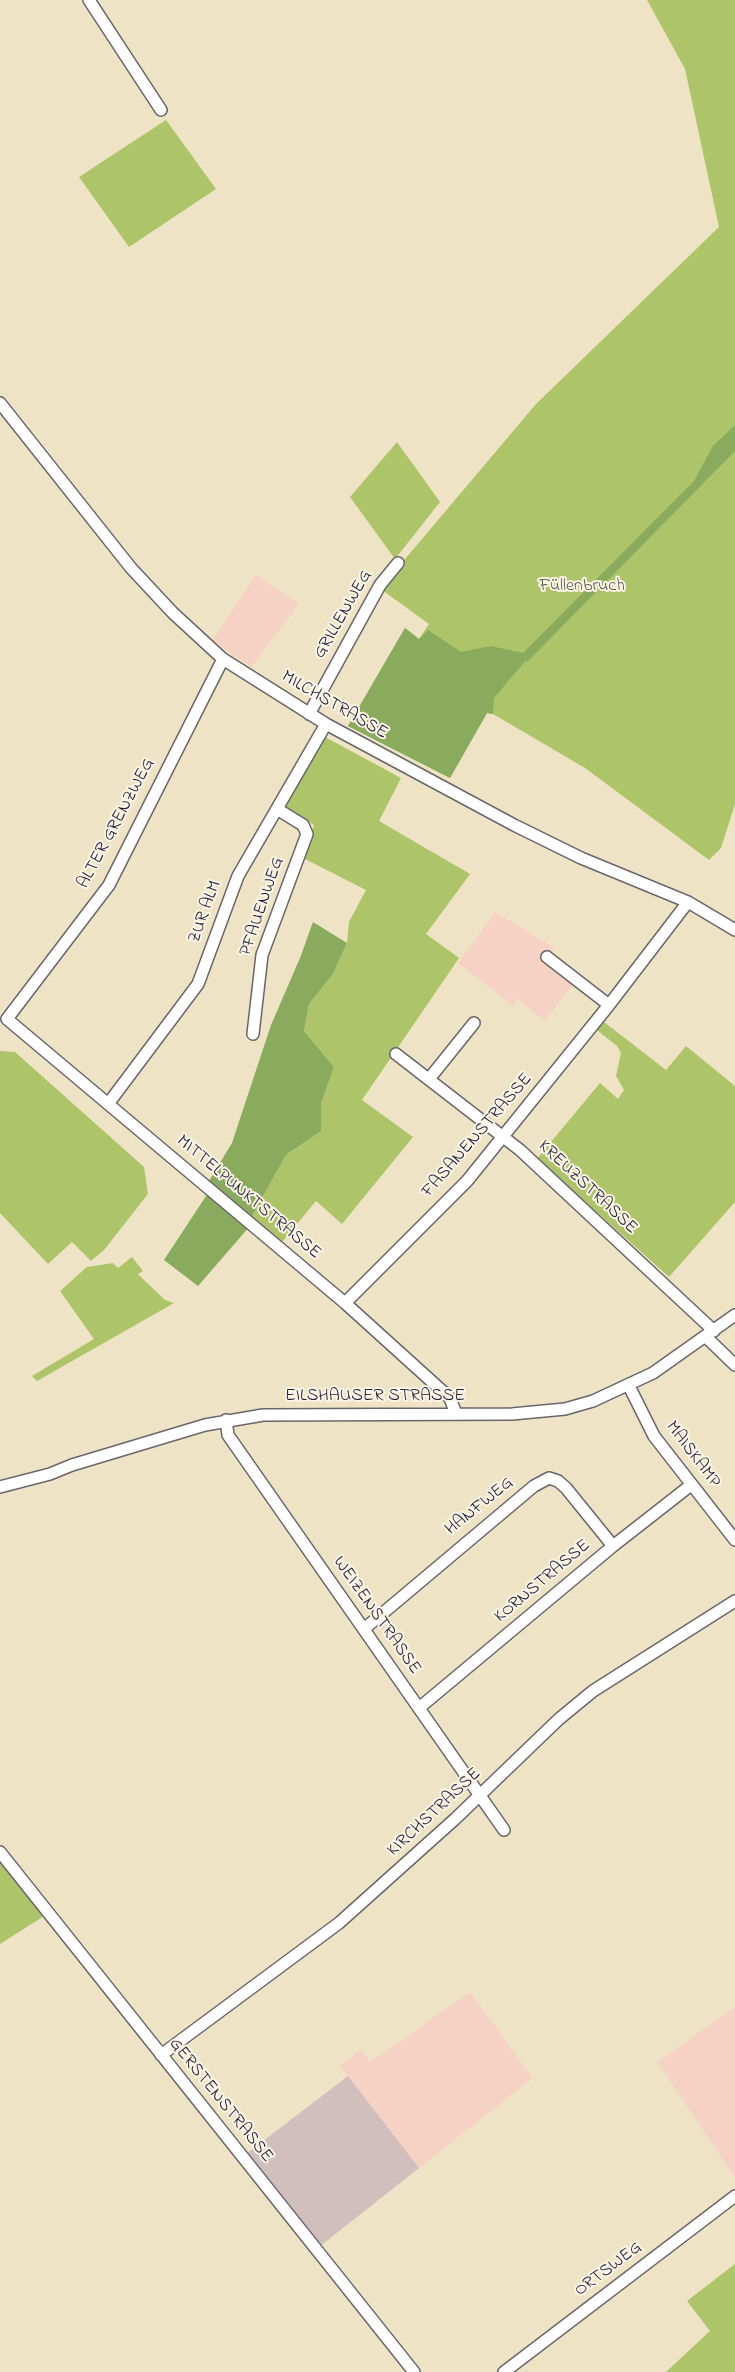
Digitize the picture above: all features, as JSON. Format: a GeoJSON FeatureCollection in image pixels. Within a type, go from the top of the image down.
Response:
{"type":"FeatureCollection","features":[{"type":"Feature","properties":{"kind":"street"},"geometry":{"type":"LineString","coordinates":[[89,0],[161,110]]}},
{"type":"Feature","properties":{"kind":"street","name":"MILCHSTRASSE"},"geometry":{"type":"LineString","coordinates":[[0,403],[131,568],[173,614],[223,659],[326,724],[514,825],[581,858],[688,902],[735,930]]}},
{"type":"Feature","properties":{"kind":"street","name":"GRILLENWEG"},"geometry":{"type":"LineString","coordinates":[[309,714],[380,585],[398,563]]}},
{"type":"Feature","properties":{"kind":"street","name":"ALTER GRENZWEG"},"geometry":{"type":"LineString","coordinates":[[7,1019],[109,885],[223,659]]}},
{"type":"Feature","properties":{"kind":"street","name":"ZUR ALM"},"geometry":{"type":"LineString","coordinates":[[108,1104],[198,984],[238,876],[326,724]]}},
{"type":"Feature","properties":{"kind":"street","name":"PFAUENWEG"},"geometry":{"type":"LineString","coordinates":[[253,1034],[262,955],[307,834],[303,825],[277,809]]}},
{"type":"Feature","properties":{"kind":"street","name":"FASANENSTRASSE"},"geometry":{"type":"LineString","coordinates":[[345,1303],[467,1181],[609,1005],[688,902]]}},
{"type":"Feature","properties":{"kind":"street"},"geometry":{"type":"LineString","coordinates":[[546,957],[609,1005]]}},
{"type":"Feature","properties":{"kind":"street","name":"MITTELPUNKTSTRASSE"},"geometry":{"type":"LineString","coordinates":[[7,1019],[345,1303],[450,1398],[456,1414]]}},
{"type":"Feature","properties":{"kind":"street"},"geometry":{"type":"LineString","coordinates":[[428,1079],[474,1023]]}},
{"type":"Feature","properties":{"kind":"street","name":"KREUZSTRASSE"},"geometry":{"type":"LineString","coordinates":[[396,1054],[504,1137],[607,1230],[710,1334],[735,1365]]}},
{"type":"Feature","properties":{"kind":"street","name":"EILSHAUSER STRASSE"},"geometry":{"type":"LineString","coordinates":[[0,1487],[50,1474],[72,1465],[226,1420],[263,1415],[512,1414],[565,1409],[594,1401],[653,1374],[735,1315]]}},
{"type":"Feature","properties":{"kind":"street","name":"MAISKAMP"},"geometry":{"type":"LineString","coordinates":[[629,1386],[654,1436],[735,1540]]}},
{"type":"Feature","properties":{"kind":"street","name":"WEIZENSTRASSE"},"geometry":{"type":"LineString","coordinates":[[226,1420],[228,1435],[504,1830]]}},
{"type":"Feature","properties":{"kind":"street","name":"HANFWEG"},"geometry":{"type":"LineString","coordinates":[[364,1629],[534,1486],[549,1478],[558,1481],[566,1488],[613,1546]]}},
{"type":"Feature","properties":{"kind":"street","name":"KORNSTRASSE"},"geometry":{"type":"LineString","coordinates":[[419,1708],[613,1546],[691,1485]]}},
{"type":"Feature","properties":{"kind":"street","name":"KIRCHSTRASSE"},"geometry":{"type":"LineString","coordinates":[[161,2055],[339,1923],[394,1876],[559,1719],[593,1691],[735,1600]]}},
{"type":"Feature","properties":{"kind":"street","name":"GERSTENSTRASSE"},"geometry":{"type":"LineString","coordinates":[[0,1852],[414,2372]]}},
{"type":"Feature","properties":{"kind":"street","name":"ORTSWEG"},"geometry":{"type":"LineString","coordinates":[[504,2372],[735,2196]]}},
{"type":"Feature","properties":{"kind":"shaded area"},"geometry":{"type":"Polygon","coordinates":[[[256,574],[299,604],[251,667],[212,640],[256,574]]]}},
{"type":"Feature","properties":{"kind":"shaded area"},"geometry":{"type":"Polygon","coordinates":[[[495,912],[555,948],[545,962],[574,983],[545,1021],[517,999],[513,1006],[458,963],[495,912]]]}},
{"type":"Feature","properties":{"kind":"shaded area"},"geometry":{"type":"Polygon","coordinates":[[[470,1992],[533,2078],[419,2168],[340,2066],[361,2050],[370,2062],[470,1992]]]}},
{"type":"Feature","properties":{"kind":"shaded area"},"geometry":{"type":"Polygon","coordinates":[[[735,2007],[735,2178],[657,2062],[735,2007]]]}},
{"type":"Feature","properties":{"kind":"shaded area"},"geometry":{"type":"Polygon","coordinates":[[[348,2076],[419,2168],[319,2247],[246,2154],[348,2076]]]}},
{"type":"Feature","properties":{"kind":"green space","name":"Füllenbruch"},"geometry":{"type":"Polygon","coordinates":[[[647,0],[735,0],[735,804],[721,848],[709,860],[585,768],[493,714],[487,713],[450,778],[348,726],[405,628],[419,639],[429,624],[382,590],[384,584],[536,404],[719,227],[685,69],[647,0]]]}},
{"type":"Feature","properties":{"kind":"green space"},"geometry":{"type":"Polygon","coordinates":[[[166,120],[216,189],[129,247],[79,177],[166,120]]]}},
{"type":"Feature","properties":{"kind":"green space"},"geometry":{"type":"Polygon","coordinates":[[[735,425],[735,451],[527,662],[526,660],[494,698],[493,714],[487,713],[450,778],[348,726],[405,628],[419,639],[428,630],[461,652],[491,646],[523,653],[694,481],[713,446],[735,425]]]}},
{"type":"Feature","properties":{"kind":"green space"},"geometry":{"type":"Polygon","coordinates":[[[397,442],[440,502],[395,559],[350,497],[397,442]]]}},
{"type":"Feature","properties":{"kind":"green space"},"geometry":{"type":"Polygon","coordinates":[[[325,737],[401,778],[379,821],[470,874],[426,934],[459,958],[362,1100],[413,1137],[342,1224],[316,1201],[282,1242],[252,1216],[286,1155],[321,1131],[321,1104],[334,1067],[304,1031],[309,1004],[333,974],[347,943],[349,922],[366,890],[303,858],[314,825],[284,807],[325,737]]]}},
{"type":"Feature","properties":{"kind":"green space"},"geometry":{"type":"Polygon","coordinates":[[[313,922],[347,943],[333,974],[309,1004],[304,1031],[334,1067],[321,1104],[321,1131],[286,1155],[252,1216],[209,1181],[232,1143],[271,1025],[300,958],[313,922]]]}},
{"type":"Feature","properties":{"kind":"green space"},"geometry":{"type":"Polygon","coordinates":[[[604,1022],[666,1070],[686,1046],[735,1086],[735,1202],[669,1277],[549,1169],[536,1160],[600,1083],[618,1099],[624,1090],[616,1076],[621,1053],[617,1046],[597,1030],[604,1022]]]}},
{"type":"Feature","properties":{"kind":"green space"},"geometry":{"type":"Polygon","coordinates":[[[0,1051],[15,1052],[144,1167],[148,1194],[104,1250],[91,1261],[72,1242],[48,1264],[0,1213],[0,1051]]]}},
{"type":"Feature","properties":{"kind":"green space"},"geometry":{"type":"Polygon","coordinates":[[[208,1193],[250,1226],[198,1286],[164,1260],[208,1193]]]}},
{"type":"Feature","properties":{"kind":"green space"},"geometry":{"type":"Polygon","coordinates":[[[132,1257],[143,1271],[138,1274],[165,1300],[174,1303],[37,1381],[32,1376],[94,1339],[60,1291],[87,1267],[113,1263],[118,1268],[132,1257]]]}},
{"type":"Feature","properties":{"kind":"green space"},"geometry":{"type":"Polygon","coordinates":[[[0,1861],[44,1916],[0,1944],[0,1861]]]}},
{"type":"Feature","properties":{"kind":"green space"},"geometry":{"type":"Polygon","coordinates":[[[735,2264],[735,2372],[666,2372],[710,2331],[687,2301],[735,2264]]]}}]}
